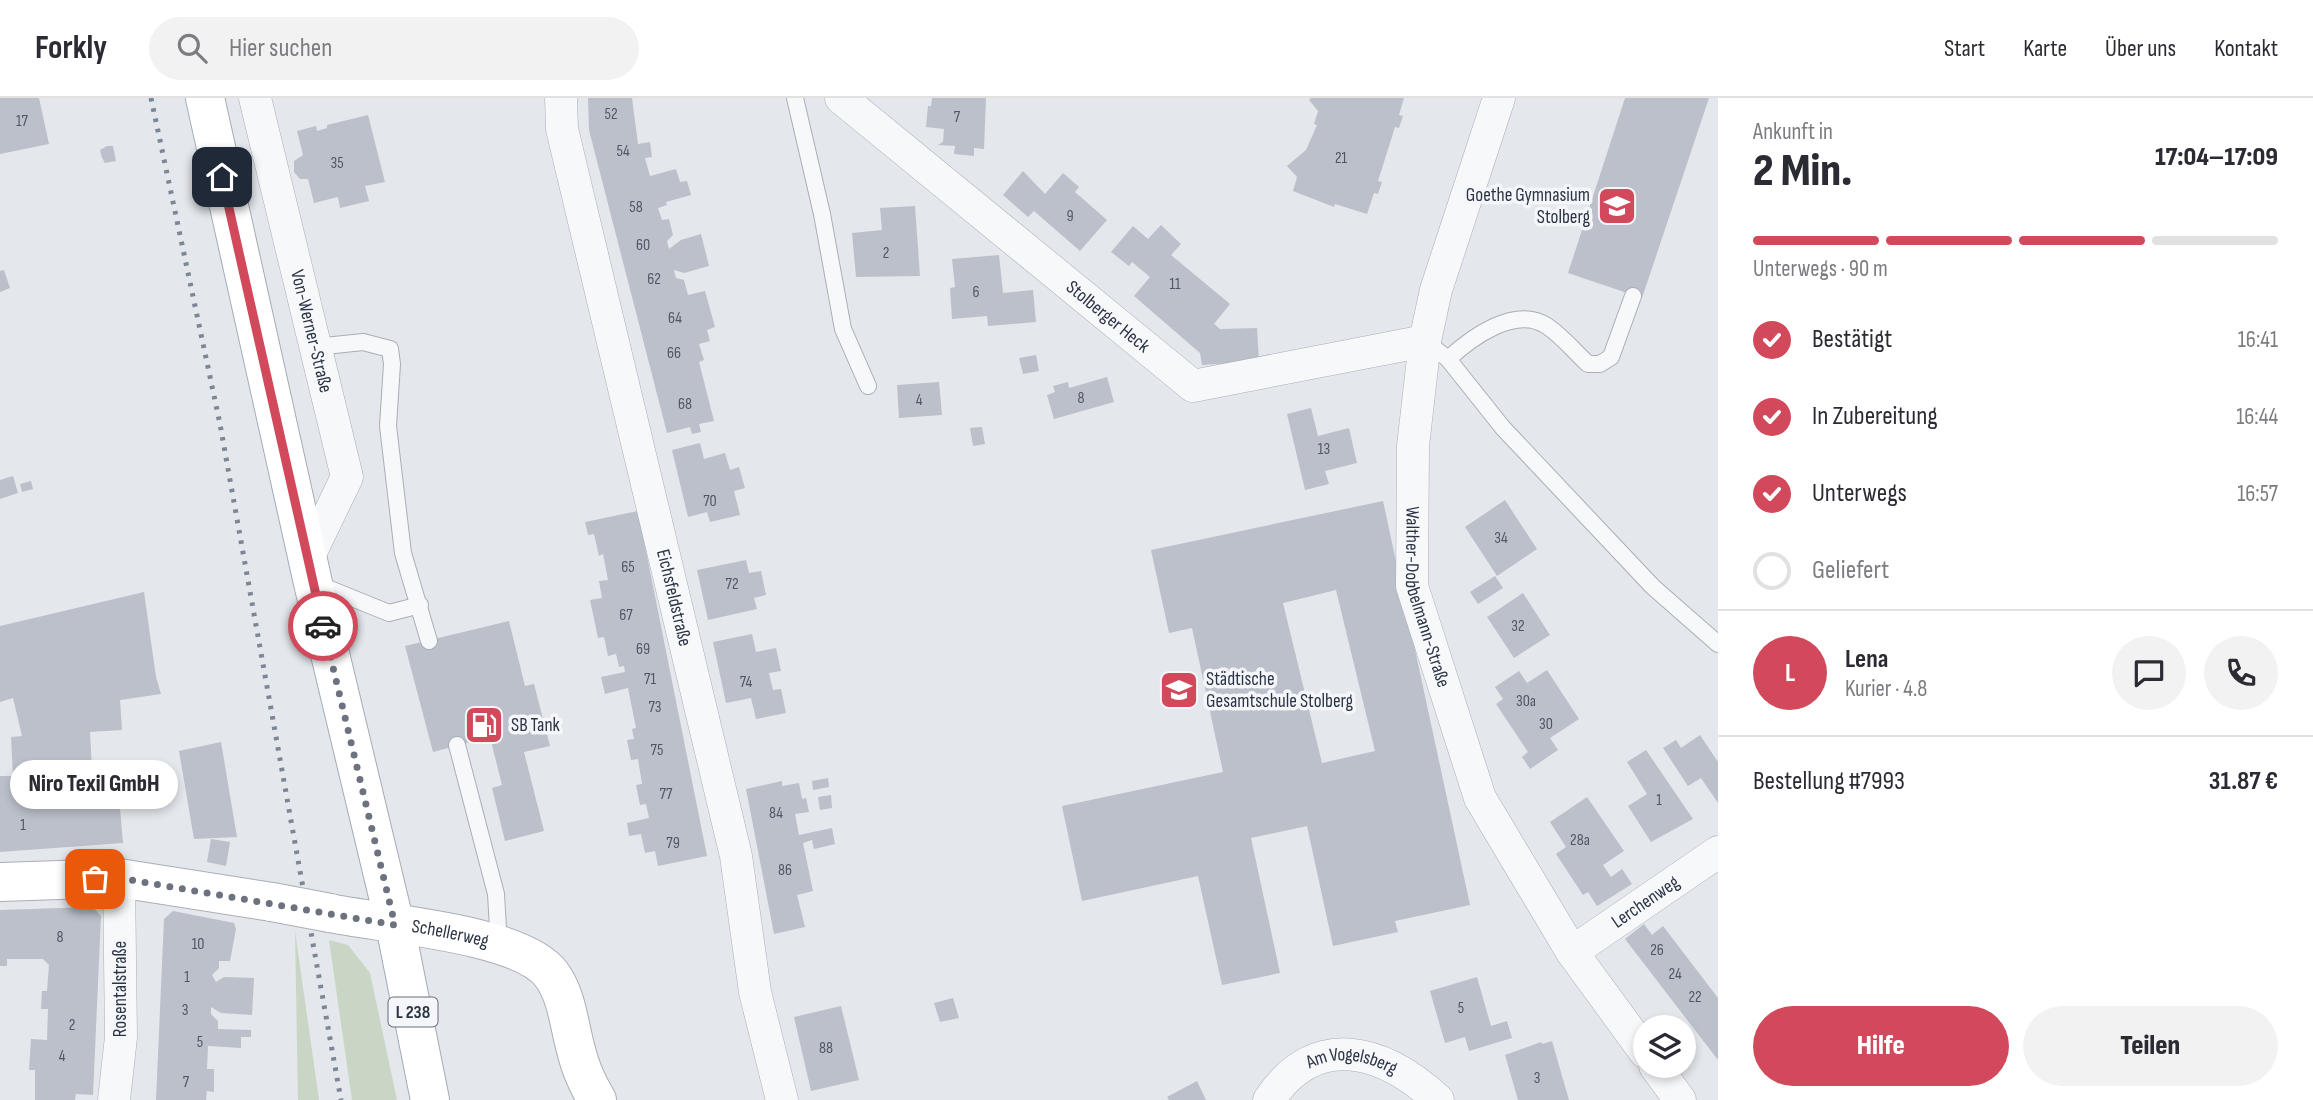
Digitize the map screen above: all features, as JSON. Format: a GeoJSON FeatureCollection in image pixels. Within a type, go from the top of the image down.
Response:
{"type":"FeatureCollection","features":[{"type":"Feature","properties":{"kind":"main road","name":"L 238"},"geometry":{"type":"LineString","coordinates":[[205,98],[310,570],[395,925],[430,1100]]}},
{"type":"Feature","properties":{"kind":"main road","name":"Schellerweg"},"geometry":{"type":"LineString","coordinates":[[0,882],[119,878],[477,938],[499,945],[534,960],[551,974],[565,1001],[576,1053],[597,1100]]}},
{"type":"Feature","properties":{"kind":"street","name":"Von-Werner-Straße"},"geometry":{"type":"LineString","coordinates":[[255,98],[347,477],[310,570]]}},
{"type":"Feature","properties":{"kind":"street","name":"Eichsfeldstraße"},"geometry":{"type":"LineString","coordinates":[[561,98],[562,129],[736,856],[755,992],[782,1100]]}},
{"type":"Feature","properties":{"kind":"street","name":"Stolberger Heck"},"geometry":{"type":"LineString","coordinates":[[841,98],[1194,386],[1436,350]]}},
{"type":"Feature","properties":{"kind":"street","name":"Walther-Dobbelmann-Straße"},"geometry":{"type":"LineString","coordinates":[[1499,98],[1436,290],[1436,350],[1413,446],[1412,586],[1480,798],[1572,952],[1633,1036]]}},
{"type":"Feature","properties":{"kind":"street","name":"Lerchenweg"},"geometry":{"type":"LineString","coordinates":[[1572,952],[1718,852]]}},
{"type":"Feature","properties":{"kind":"street","name":"Rosentalstraße"},"geometry":{"type":"LineString","coordinates":[[114,1100],[121,1037],[119,878]]}},
{"type":"Feature","properties":{"kind":"street","name":"Am Vogelsberg"},"geometry":{"type":"LineString","coordinates":[[1269,1100],[1283,1079],[1302,1065],[1334,1055],[1387,1062],[1412,1076],[1438,1100]]}},
{"type":"Feature","properties":{"kind":"street"},"geometry":{"type":"LineString","coordinates":[[1664,1078],[1680,1100]]}},
{"type":"Feature","properties":{"kind":"lane"},"geometry":{"type":"LineString","coordinates":[[795,98],[822,214],[843,329],[868,386]]}},
{"type":"Feature","properties":{"kind":"lane"},"geometry":{"type":"LineString","coordinates":[[1436,350],[1463,345],[1510,322],[1531,319],[1547,326],[1588,363],[1600,363],[1611,357],[1633,296]]}},
{"type":"Feature","properties":{"kind":"lane"},"geometry":{"type":"LineString","coordinates":[[315,347],[363,342],[390,349],[392,364],[388,426],[403,553],[429,640]]}},
{"type":"Feature","properties":{"kind":"lane"},"geometry":{"type":"LineString","coordinates":[[1436,350],[1503,428],[1653,587],[1718,644]]}},
{"type":"Feature","properties":{"kind":"lane"},"geometry":{"type":"LineString","coordinates":[[310,570],[389,613],[420,605]]}},
{"type":"Feature","properties":{"kind":"lane"},"geometry":{"type":"LineString","coordinates":[[457,745],[496,894],[499,945]]}},
{"type":"Feature","properties":{"kind":"green space"},"geometry":{"type":"Polygon","coordinates":[[[295,931],[319,1100],[298,1100],[295,931]]]}},
{"type":"Feature","properties":{"kind":"green space"},"geometry":{"type":"Polygon","coordinates":[[[329,940],[348,945],[370,973],[397,1100],[352,1100],[329,940]]]}},
{"type":"Feature","properties":{"kind":"building"},"geometry":{"type":"Polygon","coordinates":[[[0,98],[39,98],[49,144],[0,154],[0,98]]]}},
{"type":"Feature","properties":{"kind":"building"},"geometry":{"type":"Polygon","coordinates":[[[588,98],[632,98],[638,144],[650,142],[652,157],[645,158],[650,176],[676,169],[680,182],[687,181],[691,195],[666,202],[667,205],[658,208],[662,220],[669,219],[673,235],[667,241],[669,249],[681,240],[701,234],[709,266],[684,273],[674,270],[676,278],[684,280],[688,295],[705,291],[715,327],[707,330],[710,341],[699,344],[704,360],[699,362],[714,421],[699,424],[701,432],[692,434],[690,427],[667,433],[589,130],[588,98]]]}},
{"type":"Feature","properties":{"kind":"building"},"geometry":{"type":"Polygon","coordinates":[[[932,98],[986,98],[984,149],[974,148],[974,156],[954,154],[955,146],[938,145],[943,142],[944,129],[926,127],[928,106],[931,106],[932,98]]]}},
{"type":"Feature","properties":{"kind":"building"},"geometry":{"type":"Polygon","coordinates":[[[1404,98],[1399,115],[1403,116],[1399,128],[1395,127],[1378,181],[1382,182],[1378,194],[1374,193],[1367,214],[1335,204],[1334,207],[1293,191],[1297,177],[1287,166],[1306,150],[1317,125],[1314,124],[1318,111],[1309,100],[1404,98]]]}},
{"type":"Feature","properties":{"kind":"building"},"geometry":{"type":"Polygon","coordinates":[[[1625,98],[1709,98],[1642,298],[1568,273],[1625,98]]]}},
{"type":"Feature","properties":{"kind":"building"},"geometry":{"type":"Polygon","coordinates":[[[368,115],[385,182],[365,186],[369,201],[340,208],[338,197],[314,203],[308,179],[300,179],[294,172],[294,161],[303,155],[297,131],[316,126],[317,131],[327,128],[327,125],[368,115]]]}},
{"type":"Feature","properties":{"kind":"building"},"geometry":{"type":"Polygon","coordinates":[[[113,146],[116,161],[105,163],[102,158],[100,150],[113,146]]]}},
{"type":"Feature","properties":{"kind":"building"},"geometry":{"type":"Polygon","coordinates":[[[1023,171],[1045,194],[1063,173],[1079,187],[1075,192],[1107,220],[1080,251],[1034,211],[1028,217],[1003,195],[1023,171]]]}},
{"type":"Feature","properties":{"kind":"building"},"geometry":{"type":"Polygon","coordinates":[[[915,206],[920,276],[856,277],[852,233],[882,230],[880,208],[915,206]]]}},
{"type":"Feature","properties":{"kind":"building"},"geometry":{"type":"Polygon","coordinates":[[[1161,225],[1181,244],[1171,255],[1230,304],[1214,324],[1220,329],[1257,328],[1259,361],[1202,365],[1200,353],[1134,296],[1150,277],[1132,262],[1129,266],[1111,252],[1133,226],[1148,239],[1161,225]]]}},
{"type":"Feature","properties":{"kind":"building"},"geometry":{"type":"Polygon","coordinates":[[[999,255],[1003,293],[1033,290],[1036,322],[988,326],[987,316],[952,319],[950,288],[955,287],[952,259],[999,255]]]}},
{"type":"Feature","properties":{"kind":"building"},"geometry":{"type":"Polygon","coordinates":[[[4,270],[10,288],[0,292],[0,271],[4,270]]]}},
{"type":"Feature","properties":{"kind":"building"},"geometry":{"type":"Polygon","coordinates":[[[1036,355],[1039,371],[1023,374],[1019,358],[1036,355]]]}},
{"type":"Feature","properties":{"kind":"building"},"geometry":{"type":"Polygon","coordinates":[[[1107,377],[1114,402],[1054,419],[1047,395],[1055,392],[1053,386],[1068,382],[1069,388],[1107,377]]]}},
{"type":"Feature","properties":{"kind":"building"},"geometry":{"type":"Polygon","coordinates":[[[939,382],[942,415],[899,418],[897,385],[939,382]]]}},
{"type":"Feature","properties":{"kind":"building"},"geometry":{"type":"Polygon","coordinates":[[[1311,408],[1318,436],[1349,428],[1357,463],[1325,471],[1329,484],[1305,490],[1287,414],[1311,408]]]}},
{"type":"Feature","properties":{"kind":"building"},"geometry":{"type":"Polygon","coordinates":[[[982,427],[985,444],[973,446],[970,428],[982,427]]]}},
{"type":"Feature","properties":{"kind":"building"},"geometry":{"type":"Polygon","coordinates":[[[700,443],[704,459],[725,453],[730,470],[739,467],[745,488],[734,491],[740,515],[710,522],[707,512],[688,517],[672,450],[700,443]]]}},
{"type":"Feature","properties":{"kind":"building"},"geometry":{"type":"Polygon","coordinates":[[[13,476],[18,493],[0,499],[0,480],[13,476]]]}},
{"type":"Feature","properties":{"kind":"building"},"geometry":{"type":"Polygon","coordinates":[[[31,481],[33,489],[22,492],[20,484],[31,481]]]}},
{"type":"Feature","properties":{"kind":"building"},"geometry":{"type":"Polygon","coordinates":[[[1505,500],[1537,549],[1497,576],[1465,527],[1505,500]]]}},
{"type":"Feature","properties":{"kind":"building"},"geometry":{"type":"Polygon","coordinates":[[[1383,501],[1470,905],[1395,921],[1398,932],[1333,946],[1307,826],[1251,838],[1280,973],[1222,985],[1198,876],[1082,901],[1062,806],[1223,772],[1192,628],[1169,633],[1151,550],[1383,501]],[[1336,590],[1283,603],[1322,763],[1375,751],[1336,590]]]}},
{"type":"Feature","properties":{"kind":"building"},"geometry":{"type":"Polygon","coordinates":[[[638,511],[707,856],[658,866],[655,851],[645,853],[641,834],[629,836],[627,823],[649,818],[646,804],[640,805],[636,785],[642,784],[638,759],[631,760],[627,740],[634,739],[632,729],[636,728],[628,688],[605,694],[601,677],[625,672],[624,666],[619,667],[616,654],[608,656],[604,637],[598,638],[590,600],[602,598],[599,581],[608,580],[603,554],[599,556],[594,534],[588,535],[585,522],[638,511]]]}},
{"type":"Feature","properties":{"kind":"building"},"geometry":{"type":"Polygon","coordinates":[[[746,560],[749,573],[761,571],[766,595],[754,598],[757,609],[708,620],[697,570],[746,560]]]}},
{"type":"Feature","properties":{"kind":"building"},"geometry":{"type":"Polygon","coordinates":[[[1495,576],[1503,588],[1478,604],[1470,592],[1495,576]]]}},
{"type":"Feature","properties":{"kind":"building"},"geometry":{"type":"Polygon","coordinates":[[[144,592],[156,677],[161,694],[120,700],[122,730],[90,732],[93,788],[118,786],[123,843],[0,852],[0,776],[13,776],[11,737],[22,736],[13,698],[0,702],[0,626],[144,592]]]}},
{"type":"Feature","properties":{"kind":"building"},"geometry":{"type":"Polygon","coordinates":[[[1523,593],[1550,635],[1514,658],[1487,617],[1523,593]]]}},
{"type":"Feature","properties":{"kind":"building"},"geometry":{"type":"Polygon","coordinates":[[[509,621],[525,686],[534,684],[550,746],[524,752],[544,831],[505,841],[492,788],[502,785],[490,737],[433,752],[405,646],[509,621]]]}},
{"type":"Feature","properties":{"kind":"building"},"geometry":{"type":"Polygon","coordinates":[[[752,634],[756,652],[776,648],[781,671],[769,673],[773,690],[781,689],[786,713],[756,719],[751,698],[726,703],[713,642],[752,634]]]}},
{"type":"Feature","properties":{"kind":"building"},"geometry":{"type":"Polygon","coordinates":[[[1547,670],[1579,719],[1550,738],[1558,750],[1530,769],[1522,757],[1528,752],[1496,704],[1503,699],[1495,687],[1519,671],[1527,683],[1547,670]]]}},
{"type":"Feature","properties":{"kind":"building"},"geometry":{"type":"Polygon","coordinates":[[[1700,735],[1718,762],[1718,803],[1701,778],[1688,786],[1663,748],[1676,740],[1681,748],[1700,735]]]}},
{"type":"Feature","properties":{"kind":"building"},"geometry":{"type":"Polygon","coordinates":[[[221,742],[237,837],[194,839],[179,751],[221,742]]]}},
{"type":"Feature","properties":{"kind":"building"},"geometry":{"type":"Polygon","coordinates":[[[1646,750],[1693,819],[1651,842],[1628,806],[1647,794],[1627,762],[1646,750]]]}},
{"type":"Feature","properties":{"kind":"building"},"geometry":{"type":"Polygon","coordinates":[[[828,778],[829,787],[813,790],[812,781],[828,778]]]}},
{"type":"Feature","properties":{"kind":"building"},"geometry":{"type":"Polygon","coordinates":[[[782,781],[782,786],[799,783],[802,799],[806,798],[809,812],[795,814],[799,835],[832,828],[835,844],[814,849],[812,840],[803,843],[813,891],[797,895],[805,927],[774,934],[746,789],[782,781]]]}},
{"type":"Feature","properties":{"kind":"building"},"geometry":{"type":"Polygon","coordinates":[[[831,795],[832,808],[820,810],[818,797],[831,795]]]}},
{"type":"Feature","properties":{"kind":"building"},"geometry":{"type":"Polygon","coordinates":[[[1587,797],[1624,851],[1603,865],[1611,877],[1622,869],[1632,884],[1597,906],[1588,892],[1583,895],[1556,854],[1566,847],[1550,822],[1587,797]]]}},
{"type":"Feature","properties":{"kind":"building"},"geometry":{"type":"Polygon","coordinates":[[[211,839],[230,842],[226,866],[207,862],[211,839]]]}},
{"type":"Feature","properties":{"kind":"building"},"geometry":{"type":"Polygon","coordinates":[[[93,907],[101,916],[93,1095],[76,1094],[75,1100],[35,1100],[35,1070],[29,1070],[31,1039],[47,1040],[48,1009],[41,1009],[42,991],[47,991],[49,965],[43,959],[7,959],[7,966],[0,966],[0,910],[93,907]]]}},
{"type":"Feature","properties":{"kind":"building"},"geometry":{"type":"Polygon","coordinates":[[[173,911],[234,923],[236,929],[230,961],[219,961],[219,968],[212,975],[216,982],[224,977],[254,978],[252,1015],[221,1013],[211,1007],[211,1014],[218,1021],[218,1029],[251,1030],[251,1037],[241,1037],[241,1048],[208,1046],[207,1069],[214,1069],[214,1092],[207,1091],[206,1100],[156,1100],[164,919],[173,911]]]}},
{"type":"Feature","properties":{"kind":"building"},"geometry":{"type":"Polygon","coordinates":[[[1644,924],[1652,935],[1663,926],[1718,998],[1718,1060],[1696,1031],[1696,1015],[1683,1015],[1625,939],[1644,924]]]}},
{"type":"Feature","properties":{"kind":"building"},"geometry":{"type":"Polygon","coordinates":[[[1477,977],[1491,1026],[1507,1021],[1512,1038],[1469,1051],[1465,1037],[1445,1043],[1430,991],[1477,977]]]}},
{"type":"Feature","properties":{"kind":"building"},"geometry":{"type":"Polygon","coordinates":[[[953,998],[959,1018],[940,1022],[934,1003],[953,998]]]}},
{"type":"Feature","properties":{"kind":"building"},"geometry":{"type":"Polygon","coordinates":[[[841,1006],[859,1080],[811,1091],[794,1017],[841,1006]]]}},
{"type":"Feature","properties":{"kind":"building"},"geometry":{"type":"Polygon","coordinates":[[[1552,1041],[1569,1100],[1518,1100],[1505,1055],[1541,1042],[1552,1041]]]}},
{"type":"Feature","properties":{"kind":"building"},"geometry":{"type":"Polygon","coordinates":[[[1197,1081],[1206,1100],[1169,1100],[1167,1097],[1197,1081]]]}},
{"type":"Feature","properties":{"kind":"railway"},"geometry":{"type":"LineString","coordinates":[[151,98],[220,424],[341,1100]]}},
{"type":"Feature","properties":{"kind":"way so far"},"geometry":{"type":"LineString","coordinates":[[95,879],[119,878],[395,925],[323,626]]}},
{"type":"Feature","properties":{"kind":"place","name":"Goethe Gymnasium Stolberg"},"geometry":{"type":"Point","coordinates":[1617,206]}},
{"type":"Feature","properties":{"kind":"place","name":"Städtische Gesamtschule Stolberg"},"geometry":{"type":"Point","coordinates":[1179,690]}},
{"type":"Feature","properties":{"kind":"place","name":"SB Tank"},"geometry":{"type":"Point","coordinates":[484,725]}},
{"type":"Feature","properties":{"kind":"place","name":"Niro Texil GmbH"},"geometry":{"type":"Point","coordinates":[95,879]}},
{"type":"Feature","properties":{"kind":"route"},"geometry":{"type":"LineString","coordinates":[[222,177],[323,626]]}}]}
